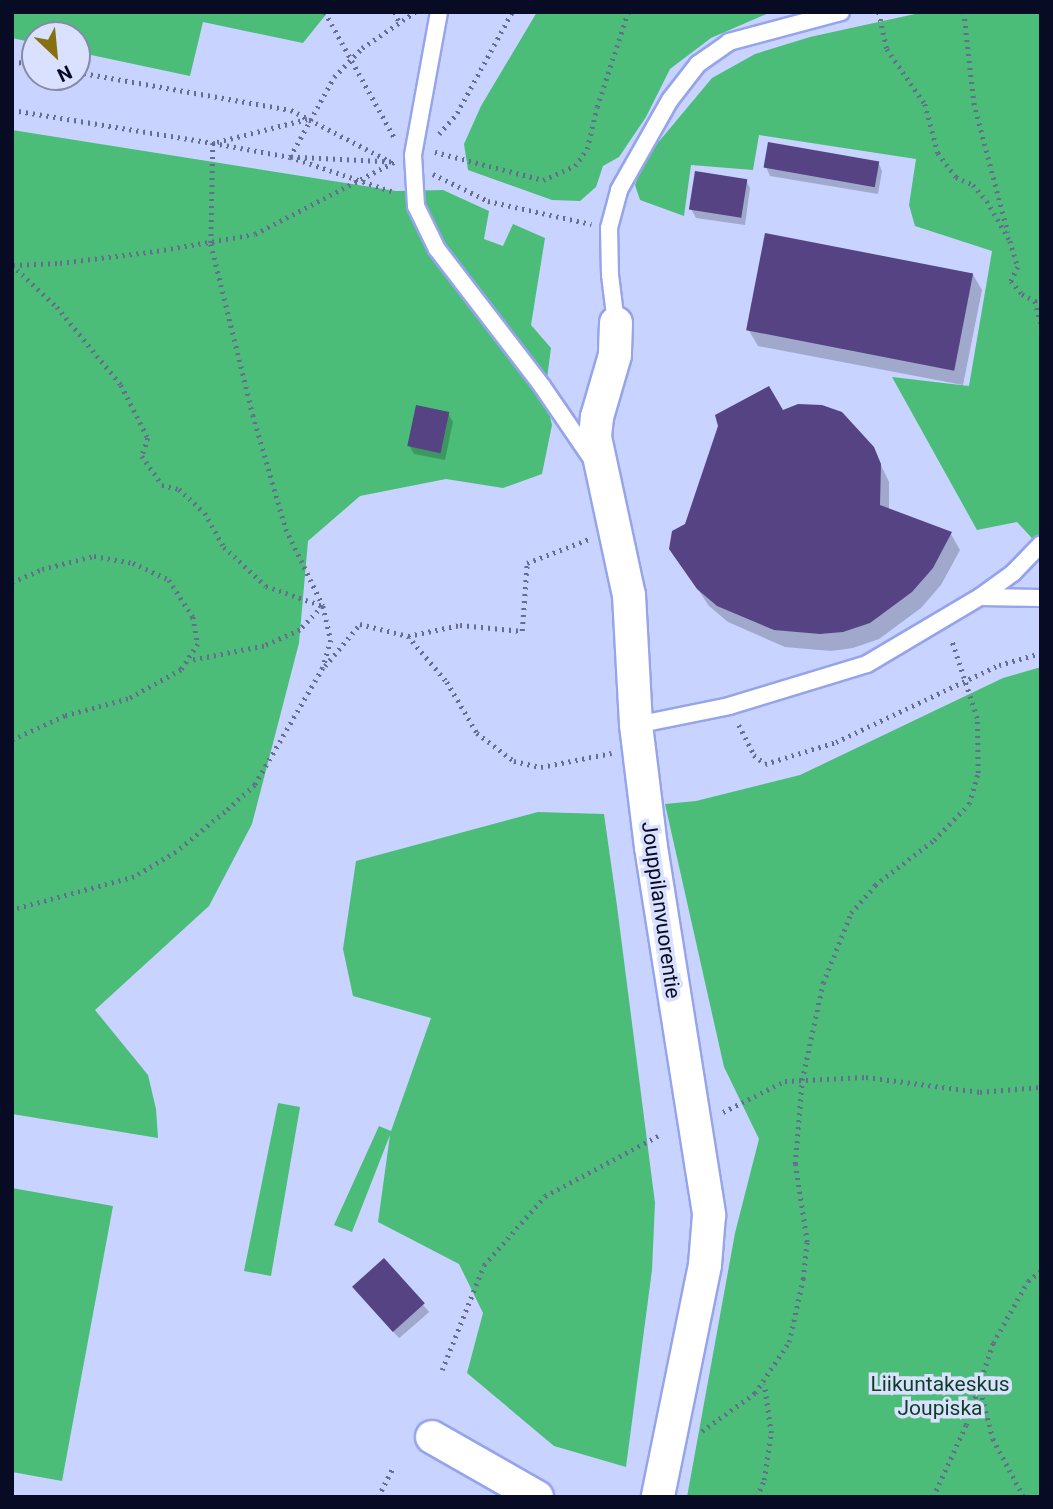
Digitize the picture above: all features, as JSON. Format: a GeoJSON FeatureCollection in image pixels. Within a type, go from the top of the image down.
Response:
{"type":"FeatureCollection","features":[{"type":"Feature","properties":{"kind":"street","name":"Jouppilanvuorentie"},"geometry":{"type":"LineString","coordinates":[[617,323],[615,355],[597,417],[595,438],[629,595],[629,738],[651,847],[709,1214],[705,1265],[658,1497]]}},
{"type":"Feature","properties":{"kind":"street"},"geometry":{"type":"LineString","coordinates":[[432,1437],[537,1497]]}},
{"type":"Feature","properties":{"kind":"lane"},"geometry":{"type":"LineString","coordinates":[[439,12],[414,158],[416,206],[437,249],[542,386],[588,456],[603,467]]}},
{"type":"Feature","properties":{"kind":"lane"},"geometry":{"type":"LineString","coordinates":[[617,323],[610,275],[609,228],[619,190],[670,100],[698,64],[729,42],[841,12]]}},
{"type":"Feature","properties":{"kind":"lane"},"geometry":{"type":"LineString","coordinates":[[629,738],[867,664],[979,597],[1013,573],[1041,544]]}},
{"type":"Feature","properties":{"kind":"lane"},"geometry":{"type":"LineString","coordinates":[[979,597],[1041,598]]}},
{"type":"Feature","properties":{"kind":"path"},"geometry":{"type":"LineString","coordinates":[[325,12],[414,158],[488,201],[609,228]]}},
{"type":"Feature","properties":{"kind":"path"},"geometry":{"type":"LineString","coordinates":[[395,12],[399,22]]}},
{"type":"Feature","properties":{"kind":"path"},"geometry":{"type":"LineString","coordinates":[[290,157],[308,118],[334,77],[352,57],[415,12]]}},
{"type":"Feature","properties":{"kind":"path"},"geometry":{"type":"LineString","coordinates":[[12,265],[60,263],[211,244],[254,234],[363,180],[391,162],[414,158],[457,113],[512,12]]}},
{"type":"Feature","properties":{"kind":"path"},"geometry":{"type":"LineString","coordinates":[[290,157],[391,162],[414,158],[543,180],[576,166],[587,149],[597,107],[628,12]]}},
{"type":"Feature","properties":{"kind":"path"},"geometry":{"type":"LineString","coordinates":[[879,12],[887,49],[925,104],[938,153],[956,177],[973,185],[987,201],[1010,241]]}},
{"type":"Feature","properties":{"kind":"path"},"geometry":{"type":"LineString","coordinates":[[964,12],[974,103],[1018,267],[1011,281],[1022,294],[1038,302],[1041,323]]}},
{"type":"Feature","properties":{"kind":"path"},"geometry":{"type":"LineString","coordinates":[[91,74],[291,110],[391,162]]}},
{"type":"Feature","properties":{"kind":"path"},"geometry":{"type":"LineString","coordinates":[[12,110],[290,157],[388,188],[416,206]]}},
{"type":"Feature","properties":{"kind":"path"},"geometry":{"type":"LineString","coordinates":[[213,143],[308,118]]}},
{"type":"Feature","properties":{"kind":"path"},"geometry":{"type":"LineString","coordinates":[[213,143],[211,244],[253,415],[286,530],[323,606],[331,640],[323,668]]}},
{"type":"Feature","properties":{"kind":"path"},"geometry":{"type":"LineString","coordinates":[[12,265],[57,307],[121,385],[148,438],[142,456],[162,485],[179,489],[205,513],[224,547],[266,586],[323,606]]}},
{"type":"Feature","properties":{"kind":"path"},"geometry":{"type":"LineString","coordinates":[[12,910],[134,877],[176,852],[255,785],[323,668],[359,624],[408,636],[460,625],[523,631],[527,563],[573,544],[617,531]]}},
{"type":"Feature","properties":{"kind":"path"},"geometry":{"type":"LineString","coordinates":[[12,582],[42,569],[94,556],[132,563],[170,580],[193,617],[198,644],[181,670],[128,699],[65,716],[12,740]]}},
{"type":"Feature","properties":{"kind":"path"},"geometry":{"type":"LineString","coordinates":[[188,661],[264,646],[300,631],[323,606]]}},
{"type":"Feature","properties":{"kind":"path"},"geometry":{"type":"LineString","coordinates":[[669,1449],[726,1416],[764,1383],[789,1342],[807,1242],[795,1164],[802,1080],[823,983],[851,913],[875,886],[934,840],[970,804],[978,773],[977,718],[942,619]]}},
{"type":"Feature","properties":{"kind":"path"},"geometry":{"type":"LineString","coordinates":[[408,636],[447,682],[477,733],[514,761],[541,767],[629,738]]}},
{"type":"Feature","properties":{"kind":"path"},"geometry":{"type":"LineString","coordinates":[[729,706],[754,755],[765,764],[836,742],[999,665],[1041,653]]}},
{"type":"Feature","properties":{"kind":"path"},"geometry":{"type":"LineString","coordinates":[[694,1126],[785,1081],[866,1077],[980,1092],[1041,1087]]}},
{"type":"Feature","properties":{"kind":"path"},"geometry":{"type":"LineString","coordinates":[[442,1370],[484,1265],[545,1196],[658,1136]]}},
{"type":"Feature","properties":{"kind":"path"},"geometry":{"type":"LineString","coordinates":[[933,1497],[966,1425],[993,1343],[1028,1281],[1041,1271]]}},
{"type":"Feature","properties":{"kind":"path"},"geometry":{"type":"LineString","coordinates":[[757,1497],[764,1480],[771,1433],[764,1383]]}},
{"type":"Feature","properties":{"kind":"path"},"geometry":{"type":"LineString","coordinates":[[979,1384],[993,1438],[1024,1497]]}},
{"type":"Feature","properties":{"kind":"path"},"geometry":{"type":"LineString","coordinates":[[378,1497],[392,1469]]}},
{"type":"Feature","properties":{"kind":"green space"},"geometry":{"type":"Polygon","coordinates":[[[12,12],[328,12],[303,43],[203,22],[190,76],[91,55],[91,21],[21,21],[21,40],[12,38],[12,12]]]}},
{"type":"Feature","properties":{"kind":"green space"},"geometry":{"type":"Polygon","coordinates":[[[537,12],[771,12],[711,38],[670,69],[646,117],[619,157],[603,166],[596,187],[580,201],[552,200],[468,170],[464,144],[481,106],[537,12]]]}},
{"type":"Feature","properties":{"kind":"green space"},"geometry":{"type":"Polygon","coordinates":[[[924,12],[1041,12],[1041,548],[1017,522],[977,530],[892,377],[969,386],[992,251],[915,226],[909,205],[916,159],[759,135],[753,170],[691,165],[684,216],[640,200],[635,185],[646,157],[712,78],[755,54],[810,37],[924,12]]]}},
{"type":"Feature","properties":{"kind":"green space"},"geometry":{"type":"Polygon","coordinates":[[[12,130],[396,191],[443,190],[489,211],[484,239],[503,246],[513,224],[545,238],[531,325],[551,348],[545,394],[552,425],[542,474],[503,488],[446,479],[360,496],[308,541],[299,643],[252,824],[209,906],[95,1010],[148,1075],[156,1109],[158,1138],[12,1114],[12,130]]]}},
{"type":"Feature","properties":{"kind":"green space","name":"Liikuntakeskus Joupiska"},"geometry":{"type":"Polygon","coordinates":[[[1041,667],[1041,1497],[687,1497],[735,1233],[759,1139],[724,1067],[665,804],[696,801],[800,775],[1003,678],[1041,667]]]}},
{"type":"Feature","properties":{"kind":"green space"},"geometry":{"type":"Polygon","coordinates":[[[538,812],[604,814],[617,906],[655,1203],[652,1270],[626,1467],[554,1446],[467,1373],[483,1313],[459,1264],[378,1222],[390,1135],[352,1232],[334,1225],[379,1126],[391,1131],[431,1018],[353,996],[343,949],[356,861],[538,812]]]}},
{"type":"Feature","properties":{"kind":"green space"},"geometry":{"type":"Polygon","coordinates":[[[278,1103],[300,1107],[271,1276],[244,1271],[278,1103]]]}},
{"type":"Feature","properties":{"kind":"green space"},"geometry":{"type":"Polygon","coordinates":[[[12,1188],[113,1206],[62,1481],[12,1472],[12,1188]]]}},
{"type":"Feature","properties":{"kind":"building"},"geometry":{"type":"Polygon","coordinates":[[[768,142],[879,162],[875,187],[763,168],[768,142]]]}},
{"type":"Feature","properties":{"kind":"building"},"geometry":{"type":"Polygon","coordinates":[[[695,171],[747,179],[741,218],[689,210],[695,171]]]}},
{"type":"Feature","properties":{"kind":"building"},"geometry":{"type":"Polygon","coordinates":[[[765,233],[973,273],[954,371],[746,330],[765,233]]]}},
{"type":"Feature","properties":{"kind":"building"},"geometry":{"type":"Polygon","coordinates":[[[769,386],[783,410],[798,404],[822,405],[842,412],[874,447],[881,464],[880,505],[952,532],[933,568],[912,592],[870,623],[843,632],[820,634],[774,630],[717,606],[697,589],[669,549],[672,531],[685,524],[718,426],[715,415],[769,386]]]}},
{"type":"Feature","properties":{"kind":"building"},"geometry":{"type":"Polygon","coordinates":[[[416,405],[449,412],[441,453],[407,446],[416,405]]]}},
{"type":"Feature","properties":{"kind":"building"},"geometry":{"type":"Polygon","coordinates":[[[384,1258],[425,1303],[393,1332],[352,1287],[384,1258]]]}}]}
